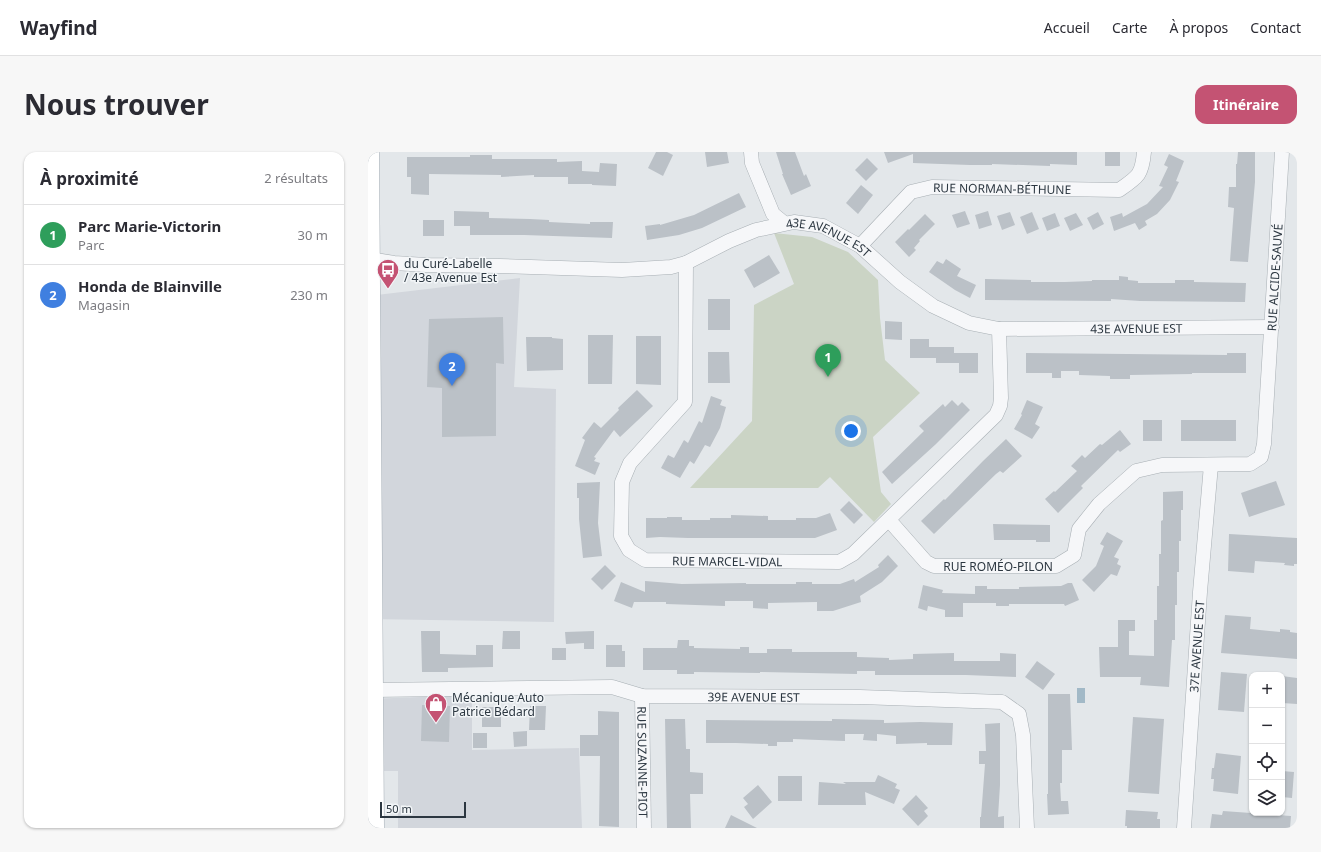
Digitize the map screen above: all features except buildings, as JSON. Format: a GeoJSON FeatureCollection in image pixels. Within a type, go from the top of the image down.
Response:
{"type":"FeatureCollection","features":[{"type":"Feature","properties":{"kind":"main road"},"geometry":{"type":"LineString","coordinates":[[368,152],[372,690],[371,827]]}},
{"type":"Feature","properties":{"kind":"street"},"geometry":{"type":"LineString","coordinates":[[751,152],[752,163],[773,214],[784,223]]}},
{"type":"Feature","properties":{"kind":"street","name":"RUE NORMAN-BÉTHUNE"},"geometry":{"type":"LineString","coordinates":[[860,246],[911,192],[932,187],[1119,190],[1137,178],[1143,164],[1144,152]]}},
{"type":"Feature","properties":{"kind":"street","name":"RUE ALCIDE-SAUVÉ"},"geometry":{"type":"LineString","coordinates":[[1266,403],[1282,152]]}},
{"type":"Feature","properties":{"kind":"street","name":"43E AVENUE EST"},"geometry":{"type":"LineString","coordinates":[[369,259],[394,263],[426,265],[622,270],[671,267],[686,263],[729,241],[756,230],[794,222],[823,226],[860,246],[900,282],[933,306],[969,323],[999,329],[1272,326]]}},
{"type":"Feature","properties":{"kind":"street","name":"RUE MARCEL-VIDAL"},"geometry":{"type":"LineString","coordinates":[[686,263],[685,402],[630,463],[622,482],[621,536],[629,550],[646,560],[839,562],[853,554],[996,415],[1000,406],[999,329]]}},
{"type":"Feature","properties":{"kind":"street","name":"RUE ROMÉO-PILON"},"geometry":{"type":"LineString","coordinates":[[889,520],[926,562],[934,566],[1056,566],[1074,555],[1079,529],[1099,504],[1136,471],[1162,465],[1250,464],[1261,457],[1264,444],[1266,403]]}},
{"type":"Feature","properties":{"kind":"street","name":"37E AVENUE EST"},"geometry":{"type":"LineString","coordinates":[[1184,828],[1200,592],[1211,465]]}},
{"type":"Feature","properties":{"kind":"street","name":"39E AVENUE EST"},"geometry":{"type":"LineString","coordinates":[[372,690],[612,687],[642,696],[860,697],[1002,702],[1018,714],[1023,735],[1027,828]]}},
{"type":"Feature","properties":{"kind":"street","name":"RUE SUZANNE-PIOT"},"geometry":{"type":"LineString","coordinates":[[642,696],[644,828]]}},
{"type":"Feature","properties":{"kind":"shaded area"},"geometry":{"type":"Polygon","coordinates":[[[520,278],[514,387],[556,389],[554,622],[368,619],[368,296],[520,278]]]}},
{"type":"Feature","properties":{"kind":"shaded area"},"geometry":{"type":"Polygon","coordinates":[[[472,695],[472,750],[579,748],[582,828],[398,828],[398,771],[368,771],[368,699],[472,695]]]}},
{"type":"Feature","properties":{"kind":"green space"},"geometry":{"type":"Polygon","coordinates":[[[774,233],[812,237],[848,252],[878,280],[880,318],[885,360],[920,393],[873,437],[881,492],[891,504],[874,522],[830,477],[818,488],[690,488],[752,421],[754,305],[794,284],[774,233]]]}},
{"type":"Feature","properties":{"kind":"water"},"geometry":{"type":"Polygon","coordinates":[[[1077,688],[1085,688],[1085,703],[1077,703],[1077,688]]]}},
{"type":"Feature","properties":{"kind":"place","name":"du Curé-Labelle / 43e Avenue Est"},"geometry":{"type":"Point","coordinates":[388,290]}},
{"type":"Feature","properties":{"kind":"place","name":"Parc Marie-Victorin"},"geometry":{"type":"Point","coordinates":[828,377]}},
{"type":"Feature","properties":{"kind":"place","name":"Honda de Blainville"},"geometry":{"type":"Point","coordinates":[452,386]}},
{"type":"Feature","properties":{"kind":"place","name":"Mécanique Auto Patrice Bédard"},"geometry":{"type":"Point","coordinates":[436,724]}}]}
